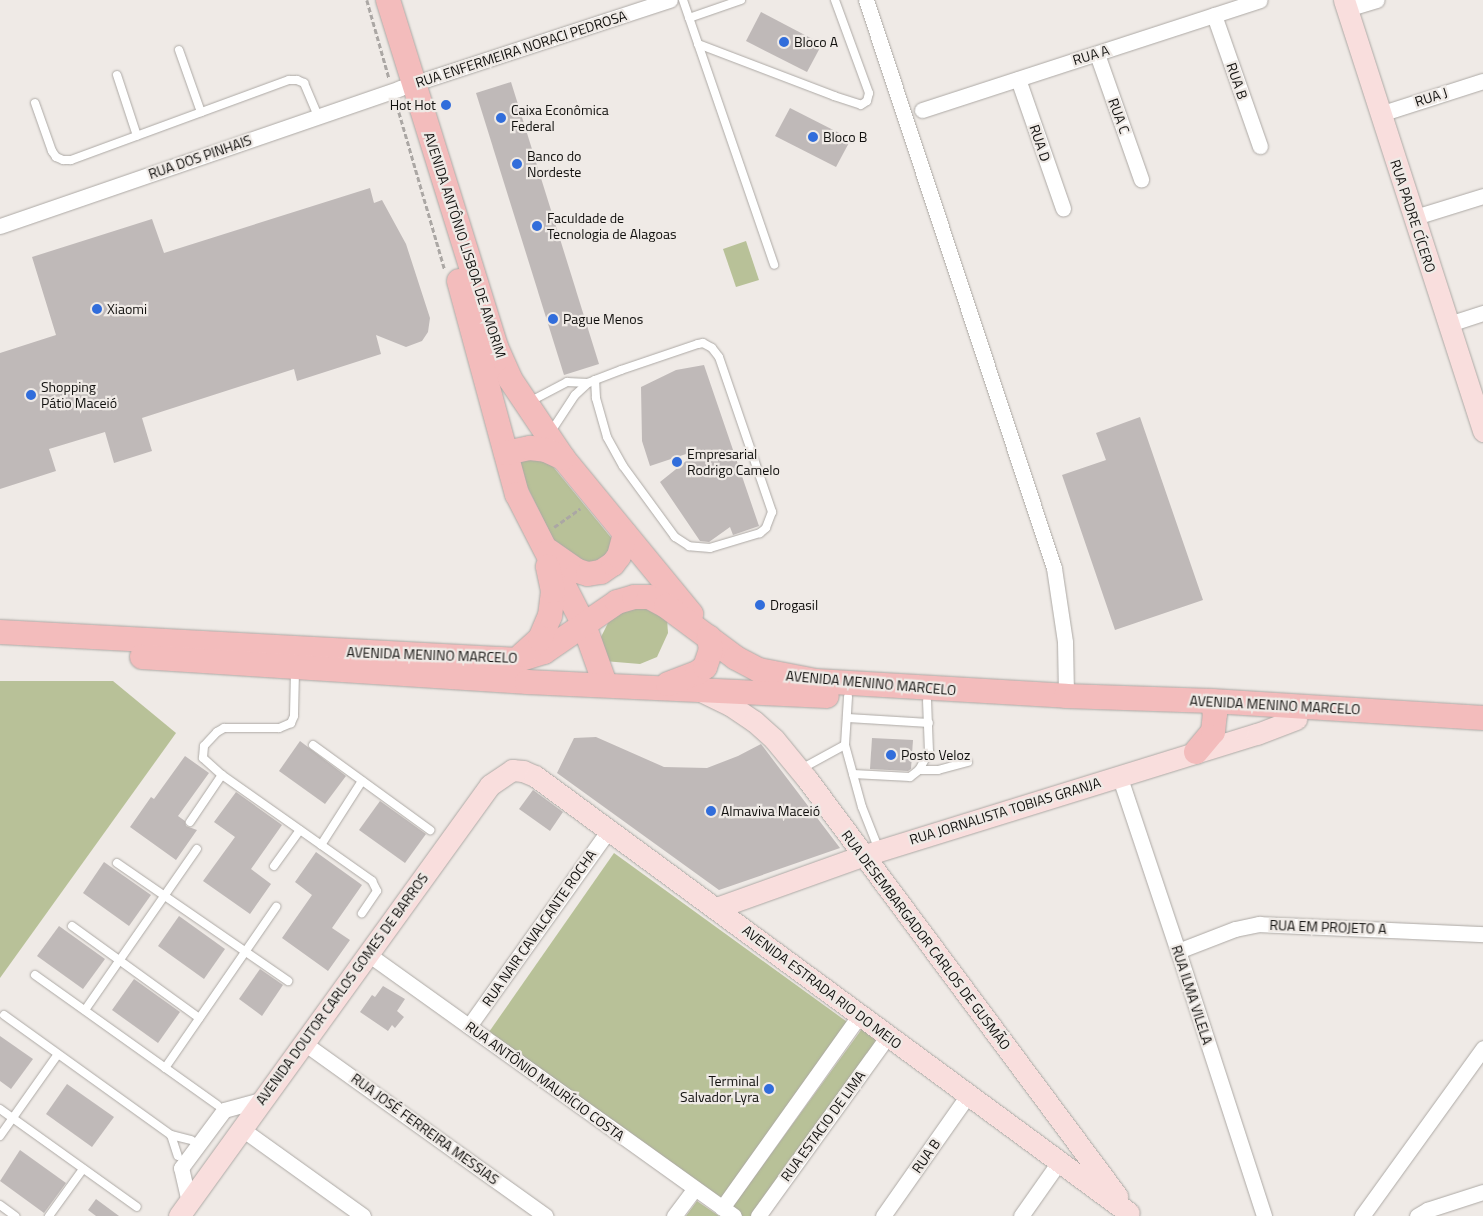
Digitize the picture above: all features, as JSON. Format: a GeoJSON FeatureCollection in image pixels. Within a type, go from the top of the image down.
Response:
{"type":"FeatureCollection","features":[{"type":"Feature","properties":{"kind":"main road","name":"AVENIDA ANTÔNIO LISBOA DE AMORIM"},"geometry":{"type":"LineString","coordinates":[[373,0],[406,86],[496,347],[510,379],[547,437],[563,458],[709,637]]}},
{"type":"Feature","properties":{"kind":"main road","name":"AVENIDA ANTÔNIO LISBOA DE AMORIM"},"geometry":{"type":"LineString","coordinates":[[388,0],[406,86],[517,494],[584,625],[605,684]]}},
{"type":"Feature","properties":{"kind":"main road"},"geometry":{"type":"LineString","coordinates":[[506,453],[530,448],[546,450],[563,458]]}},
{"type":"Feature","properties":{"kind":"main road"},"geometry":{"type":"LineString","coordinates":[[543,543],[569,567],[588,574],[601,572],[613,564],[619,556],[625,534]]}},
{"type":"Feature","properties":{"kind":"main road"},"geometry":{"type":"LineString","coordinates":[[518,660],[540,639],[552,611],[553,591],[543,543]]}},
{"type":"Feature","properties":{"kind":"main road","name":"AVENIDA MENINO MARCELO"},"geometry":{"type":"LineString","coordinates":[[0,632],[518,660],[544,652],[618,602],[634,597],[649,597],[666,606],[736,658],[759,670],[777,675],[826,682],[1066,696],[1214,708],[1483,718]]}},
{"type":"Feature","properties":{"kind":"main road"},"geometry":{"type":"LineString","coordinates":[[659,687],[697,673],[704,667],[711,650],[709,637]]}},
{"type":"Feature","properties":{"kind":"main road","name":"AVENIDA MENINO MARCELO"},"geometry":{"type":"LineString","coordinates":[[0,648],[528,682],[659,687],[848,708],[928,712],[1214,708],[1296,719],[1483,734]]}},
{"type":"Feature","properties":{"kind":"main road"},"geometry":{"type":"LineString","coordinates":[[1196,752],[1213,732],[1214,708]]}},
{"type":"Feature","properties":{"kind":"street","name":"RUA ENFERMEIRA NORACI PEDROSA"},"geometry":{"type":"LineString","coordinates":[[406,86],[670,0]]}},
{"type":"Feature","properties":{"kind":"street"},"geometry":{"type":"LineString","coordinates":[[866,0],[1054,568],[1065,642],[1066,696]]}},
{"type":"Feature","properties":{"kind":"street","name":"RUA A"},"geometry":{"type":"LineString","coordinates":[[922,110],[1260,0]]}},
{"type":"Feature","properties":{"kind":"street"},"geometry":{"type":"LineString","coordinates":[[1345,4],[1377,0]]}},
{"type":"Feature","properties":{"kind":"street","name":"RUA PADRE CÍCERO"},"geometry":{"type":"LineString","coordinates":[[1345,4],[1412,218],[1483,429]]}},
{"type":"Feature","properties":{"kind":"street","name":"RUA B"},"geometry":{"type":"LineString","coordinates":[[1214,16],[1260,146]]}},
{"type":"Feature","properties":{"kind":"street","name":"RUA C"},"geometry":{"type":"LineString","coordinates":[[1097,54],[1142,178]]}},
{"type":"Feature","properties":{"kind":"street","name":"RUA D"},"geometry":{"type":"LineString","coordinates":[[1018,79],[1063,208]]}},
{"type":"Feature","properties":{"kind":"street","name":"RUA J"},"geometry":{"type":"LineString","coordinates":[[1380,114],[1483,81]]}},
{"type":"Feature","properties":{"kind":"street","name":"RUA DOS PINHAIS"},"geometry":{"type":"LineString","coordinates":[[0,226],[406,86]]}},
{"type":"Feature","properties":{"kind":"street"},"geometry":{"type":"LineString","coordinates":[[1412,218],[1483,196]]}},
{"type":"Feature","properties":{"kind":"street"},"geometry":{"type":"LineString","coordinates":[[1449,324],[1483,313]]}},
{"type":"Feature","properties":{"kind":"street","name":"RUA DESEMBARGADOR CARLOS DE GUSMÃO"},"geometry":{"type":"LineString","coordinates":[[698,690],[730,705],[754,721],[774,739],[871,853],[1054,1111],[1130,1214]]}},
{"type":"Feature","properties":{"kind":"street","name":"RUA JORNALISTA TOBIAS GRANJA"},"geometry":{"type":"LineString","coordinates":[[716,908],[871,853],[1296,719]]}},
{"type":"Feature","properties":{"kind":"street","name":"AVENIDA ESTRADA RIO DO MEIO"},"geometry":{"type":"LineString","coordinates":[[512,770],[523,770],[535,776],[1130,1214]]}},
{"type":"Feature","properties":{"kind":"street","name":"AVENIDA DOUTOR CARLOS GOMES DE BARROS"},"geometry":{"type":"LineString","coordinates":[[182,1212],[490,785],[512,770]]}},
{"type":"Feature","properties":{"kind":"street","name":"RUA ILMA VILELA"},"geometry":{"type":"LineString","coordinates":[[1118,776],[1178,951],[1264,1216]]}},
{"type":"Feature","properties":{"kind":"street","name":"RUA NAIR CAVALCANTE ROCHA"},"geometry":{"type":"LineString","coordinates":[[470,1026],[609,830]]}},
{"type":"Feature","properties":{"kind":"street","name":"RUA EM PROJETO A"},"geometry":{"type":"LineString","coordinates":[[1178,951],[1235,928],[1259,924],[1483,934]]}},
{"type":"Feature","properties":{"kind":"street","name":"RUA ANTÔNIO MAURÍCIO COSTA"},"geometry":{"type":"LineString","coordinates":[[368,954],[728,1213]]}},
{"type":"Feature","properties":{"kind":"street"},"geometry":{"type":"LineString","coordinates":[[728,1213],[859,1016]]}},
{"type":"Feature","properties":{"kind":"street","name":"RUA ESTACIO DE LIMA"},"geometry":{"type":"LineString","coordinates":[[758,1216],[888,1036]]}},
{"type":"Feature","properties":{"kind":"street","name":"RUA JOSÉ FERREIRA MESSIAS"},"geometry":{"type":"LineString","coordinates":[[304,1042],[546,1216]]}},
{"type":"Feature","properties":{"kind":"street"},"geometry":{"type":"LineString","coordinates":[[1362,1216],[1483,1048]]}},
{"type":"Feature","properties":{"kind":"street","name":"RUA B"},"geometry":{"type":"LineString","coordinates":[[883,1216],[968,1095]]}},
{"type":"Feature","properties":{"kind":"street"},"geometry":{"type":"LineString","coordinates":[[182,1212],[180,1162],[221,1108],[264,1099]]}},
{"type":"Feature","properties":{"kind":"street"},"geometry":{"type":"LineString","coordinates":[[1033,1143],[1049,1132],[1054,1111]]}},
{"type":"Feature","properties":{"kind":"street"},"geometry":{"type":"LineString","coordinates":[[242,1129],[362,1216]]}},
{"type":"Feature","properties":{"kind":"street"},"geometry":{"type":"LineString","coordinates":[[1021,1216],[1059,1162]]}},
{"type":"Feature","properties":{"kind":"street"},"geometry":{"type":"LineString","coordinates":[[674,1216],[694,1189]]}},
{"type":"Feature","properties":{"kind":"street"},"geometry":{"type":"LineString","coordinates":[[1418,1216],[1427,1210],[1483,1192]]}},
{"type":"Feature","properties":{"kind":"lane"},"geometry":{"type":"LineString","coordinates":[[683,0],[774,265]]}},
{"type":"Feature","properties":{"kind":"lane"},"geometry":{"type":"LineString","coordinates":[[689,18],[741,0]]}},
{"type":"Feature","properties":{"kind":"lane"},"geometry":{"type":"LineString","coordinates":[[698,44],[861,105],[867,101],[870,93],[836,0]]}},
{"type":"Feature","properties":{"kind":"lane"},"geometry":{"type":"LineString","coordinates":[[180,50],[201,112]]}},
{"type":"Feature","properties":{"kind":"lane"},"geometry":{"type":"LineString","coordinates":[[117,74],[137,136]]}},
{"type":"Feature","properties":{"kind":"lane"},"geometry":{"type":"LineString","coordinates":[[35,103],[52,151],[56,157],[63,160],[71,160],[290,80],[304,83],[309,89],[318,116]]}},
{"type":"Feature","properties":{"kind":"lane"},"geometry":{"type":"LineString","coordinates":[[525,404],[566,382],[591,381],[703,343],[712,348],[719,357],[772,512],[766,528],[760,533],[710,548],[689,546],[675,537],[623,466],[607,436],[591,381]]}},
{"type":"Feature","properties":{"kind":"lane"},"geometry":{"type":"LineString","coordinates":[[547,437],[575,395],[591,381]]}},
{"type":"Feature","properties":{"kind":"lane"},"geometry":{"type":"LineString","coordinates":[[296,666],[294,716],[291,723],[279,728],[224,728],[211,737],[204,746],[203,758],[222,775],[376,885],[375,896],[362,913]]}},
{"type":"Feature","properties":{"kind":"lane"},"geometry":{"type":"LineString","coordinates":[[848,708],[845,744],[871,853]]}},
{"type":"Feature","properties":{"kind":"lane"},"geometry":{"type":"LineString","coordinates":[[853,774],[910,777],[919,770],[929,752],[928,712]]}},
{"type":"Feature","properties":{"kind":"lane"},"geometry":{"type":"LineString","coordinates":[[799,769],[845,744]]}},
{"type":"Feature","properties":{"kind":"lane"},"geometry":{"type":"LineString","coordinates":[[313,745],[430,830]]}},
{"type":"Feature","properties":{"kind":"lane"},"geometry":{"type":"LineString","coordinates":[[919,770],[938,770],[968,762]]}},
{"type":"Feature","properties":{"kind":"lane"},"geometry":{"type":"LineString","coordinates":[[190,822],[222,775]]}},
{"type":"Feature","properties":{"kind":"lane"},"geometry":{"type":"LineString","coordinates":[[320,844],[362,781]]}},
{"type":"Feature","properties":{"kind":"lane"},"geometry":{"type":"LineString","coordinates":[[274,866],[300,830]]}},
{"type":"Feature","properties":{"kind":"lane"},"geometry":{"type":"LineString","coordinates":[[85,1010],[197,849]]}},
{"type":"Feature","properties":{"kind":"lane"},"geometry":{"type":"LineString","coordinates":[[118,864],[288,981]]}},
{"type":"Feature","properties":{"kind":"lane"},"geometry":{"type":"LineString","coordinates":[[165,1068],[276,907]]}},
{"type":"Feature","properties":{"kind":"lane"},"geometry":{"type":"LineString","coordinates":[[72,926],[199,1018]]}},
{"type":"Feature","properties":{"kind":"lane"},"geometry":{"type":"LineString","coordinates":[[35,975],[221,1108]]}},
{"type":"Feature","properties":{"kind":"lane"},"geometry":{"type":"LineString","coordinates":[[4,1015],[171,1135],[196,1141]]}},
{"type":"Feature","properties":{"kind":"lane"},"geometry":{"type":"LineString","coordinates":[[0,1136],[58,1054]]}},
{"type":"Feature","properties":{"kind":"lane"},"geometry":{"type":"LineString","coordinates":[[0,1109],[137,1207]]}},
{"type":"Feature","properties":{"kind":"lane"},"geometry":{"type":"LineString","coordinates":[[171,1135],[180,1162]]}},
{"type":"Feature","properties":{"kind":"lane"},"geometry":{"type":"LineString","coordinates":[[49,1216],[83,1169]]}},
{"type":"Feature","properties":{"kind":"lane"},"geometry":{"type":"LineString","coordinates":[[0,1205],[15,1216]]}},
{"type":"Feature","properties":{"kind":"path"},"geometry":{"type":"LineString","coordinates":[[543,543],[595,499]]}},
{"type":"Feature","properties":{"kind":"green space"},"geometry":{"type":"Polygon","coordinates":[[[746,241],[759,280],[736,287],[723,249],[746,241]]]}},
{"type":"Feature","properties":{"kind":"green space"},"geometry":{"type":"Polygon","coordinates":[[[523,456],[546,458],[613,540],[612,559],[593,569],[558,549],[516,464],[523,456]]]}},
{"type":"Feature","properties":{"kind":"green space"},"geometry":{"type":"Polygon","coordinates":[[[642,606],[667,619],[668,633],[657,657],[640,664],[604,661],[601,637],[609,621],[624,609],[642,606]]]}},
{"type":"Feature","properties":{"kind":"green space"},"geometry":{"type":"Polygon","coordinates":[[[0,681],[113,681],[176,733],[0,978],[0,681]]]}},
{"type":"Feature","properties":{"kind":"green space"},"geometry":{"type":"Polygon","coordinates":[[[614,853],[850,1024],[718,1203],[489,1032],[614,853]]]}},
{"type":"Feature","properties":{"kind":"green space"},"geometry":{"type":"Polygon","coordinates":[[[864,1026],[880,1038],[751,1216],[741,1216],[731,1209],[864,1026]]]}},
{"type":"Feature","properties":{"kind":"green space"},"geometry":{"type":"Polygon","coordinates":[[[697,1201],[719,1216],[686,1216],[697,1201]]]}},
{"type":"Feature","properties":{"kind":"building","name":"Bloco A"},"geometry":{"type":"Polygon","coordinates":[[[761,12],[822,44],[807,72],[746,41],[761,12]]]}},
{"type":"Feature","properties":{"kind":"building"},"geometry":{"type":"Polygon","coordinates":[[[511,82],[599,364],[564,375],[476,93],[511,82]]]}},
{"type":"Feature","properties":{"kind":"building","name":"Bloco B"},"geometry":{"type":"Polygon","coordinates":[[[790,108],[851,139],[836,167],[775,136],[790,108]]]}},
{"type":"Feature","properties":{"kind":"building"},"geometry":{"type":"Polygon","coordinates":[[[370,188],[374,203],[382,200],[406,244],[430,318],[428,332],[422,341],[406,347],[376,335],[381,354],[297,381],[294,369],[142,418],[152,451],[114,463],[105,432],[49,449],[56,471],[0,489],[0,353],[56,335],[32,257],[152,219],[164,253],[370,188]]]}},
{"type":"Feature","properties":{"kind":"building"},"geometry":{"type":"Polygon","coordinates":[[[704,365],[759,526],[733,535],[730,527],[709,542],[700,541],[660,482],[701,449],[650,466],[642,441],[641,387],[676,370],[704,365]]]}},
{"type":"Feature","properties":{"kind":"building"},"geometry":{"type":"Polygon","coordinates":[[[1140,417],[1203,600],[1115,630],[1062,475],[1106,460],[1096,433],[1140,417]]]}},
{"type":"Feature","properties":{"kind":"building","name":"Almaviva Maceió"},"geometry":{"type":"Polygon","coordinates":[[[596,737],[664,767],[707,768],[738,756],[761,744],[840,848],[719,890],[557,773],[574,738],[596,737]]]}},
{"type":"Feature","properties":{"kind":"building","name":"Posto Veloz"},"geometry":{"type":"Polygon","coordinates":[[[872,738],[913,740],[911,769],[908,771],[870,769],[872,738]]]}},
{"type":"Feature","properties":{"kind":"building"},"geometry":{"type":"Polygon","coordinates":[[[300,741],[346,776],[325,804],[279,771],[300,741]]]}},
{"type":"Feature","properties":{"kind":"building"},"geometry":{"type":"Polygon","coordinates":[[[185,756],[209,773],[178,816],[185,821],[186,826],[197,830],[176,860],[130,827],[151,797],[154,799],[185,756]]]}},
{"type":"Feature","properties":{"kind":"building"},"geometry":{"type":"Polygon","coordinates":[[[533,790],[563,812],[550,831],[519,809],[533,790]]]}},
{"type":"Feature","properties":{"kind":"building"},"geometry":{"type":"Polygon","coordinates":[[[236,792],[282,825],[251,869],[271,884],[250,914],[203,881],[235,837],[214,822],[236,792]]]}},
{"type":"Feature","properties":{"kind":"building"},"geometry":{"type":"Polygon","coordinates":[[[380,801],[426,834],[405,863],[359,830],[380,801]]]}},
{"type":"Feature","properties":{"kind":"building"},"geometry":{"type":"Polygon","coordinates":[[[316,852],[362,885],[332,928],[350,940],[328,971],[282,938],[312,895],[295,882],[316,852]]]}},
{"type":"Feature","properties":{"kind":"building"},"geometry":{"type":"Polygon","coordinates":[[[104,862],[151,895],[129,926],[83,893],[104,862]]]}},
{"type":"Feature","properties":{"kind":"building"},"geometry":{"type":"Polygon","coordinates":[[[179,916],[225,949],[204,979],[158,946],[179,916]]]}},
{"type":"Feature","properties":{"kind":"building"},"geometry":{"type":"Polygon","coordinates":[[[59,926],[105,959],[83,989],[37,956],[59,926]]]}},
{"type":"Feature","properties":{"kind":"building"},"geometry":{"type":"Polygon","coordinates":[[[260,969],[283,985],[262,1016],[239,999],[260,969]]]}},
{"type":"Feature","properties":{"kind":"building"},"geometry":{"type":"Polygon","coordinates":[[[134,979],[180,1012],[158,1043],[112,1010],[134,979]]]}},
{"type":"Feature","properties":{"kind":"building"},"geometry":{"type":"Polygon","coordinates":[[[383,986],[405,999],[397,1011],[404,1017],[395,1028],[392,1025],[388,1031],[360,1012],[372,995],[375,997],[383,986]]]}},
{"type":"Feature","properties":{"kind":"building"},"geometry":{"type":"Polygon","coordinates":[[[0,1036],[33,1059],[11,1089],[0,1081],[0,1036]]]}},
{"type":"Feature","properties":{"kind":"building"},"geometry":{"type":"Polygon","coordinates":[[[67,1084],[114,1117],[92,1147],[46,1114],[67,1084]]]}},
{"type":"Feature","properties":{"kind":"building"},"geometry":{"type":"Polygon","coordinates":[[[20,1150],[66,1183],[44,1213],[0,1181],[20,1150]]]}},
{"type":"Feature","properties":{"kind":"building"},"geometry":{"type":"Polygon","coordinates":[[[96,1199],[119,1216],[96,1216],[88,1210],[96,1199]]]}},
{"type":"Feature","properties":{"kind":"place","name":"Bloco A"},"geometry":{"type":"Point","coordinates":[784,42]}},
{"type":"Feature","properties":{"kind":"place","name":"Hot Hot"},"geometry":{"type":"Point","coordinates":[446,105]}},
{"type":"Feature","properties":{"kind":"place","name":"Caixa Econômica Federal"},"geometry":{"type":"Point","coordinates":[501,118]}},
{"type":"Feature","properties":{"kind":"place","name":"Bloco B"},"geometry":{"type":"Point","coordinates":[813,137]}},
{"type":"Feature","properties":{"kind":"place","name":"Banco do Nordeste"},"geometry":{"type":"Point","coordinates":[517,164]}},
{"type":"Feature","properties":{"kind":"place","name":"Faculdade de Tecnologia de Alagoas"},"geometry":{"type":"Point","coordinates":[537,226]}},
{"type":"Feature","properties":{"kind":"place","name":"Xiaomi"},"geometry":{"type":"Point","coordinates":[97,309]}},
{"type":"Feature","properties":{"kind":"place","name":"Pague Menos"},"geometry":{"type":"Point","coordinates":[553,319]}},
{"type":"Feature","properties":{"kind":"place","name":"Shopping Pátio Maceió"},"geometry":{"type":"Point","coordinates":[31,395]}},
{"type":"Feature","properties":{"kind":"place","name":"Empresarial Rodrigo Camelo"},"geometry":{"type":"Point","coordinates":[677,462]}},
{"type":"Feature","properties":{"kind":"place","name":"Drogasil"},"geometry":{"type":"Point","coordinates":[760,605]}},
{"type":"Feature","properties":{"kind":"place","name":"Posto Veloz"},"geometry":{"type":"Point","coordinates":[891,755]}},
{"type":"Feature","properties":{"kind":"place","name":"Almaviva Maceió"},"geometry":{"type":"Point","coordinates":[711,811]}},
{"type":"Feature","properties":{"kind":"place","name":"Terminal Salvador Lyra"},"geometry":{"type":"Point","coordinates":[769,1089]}}]}
